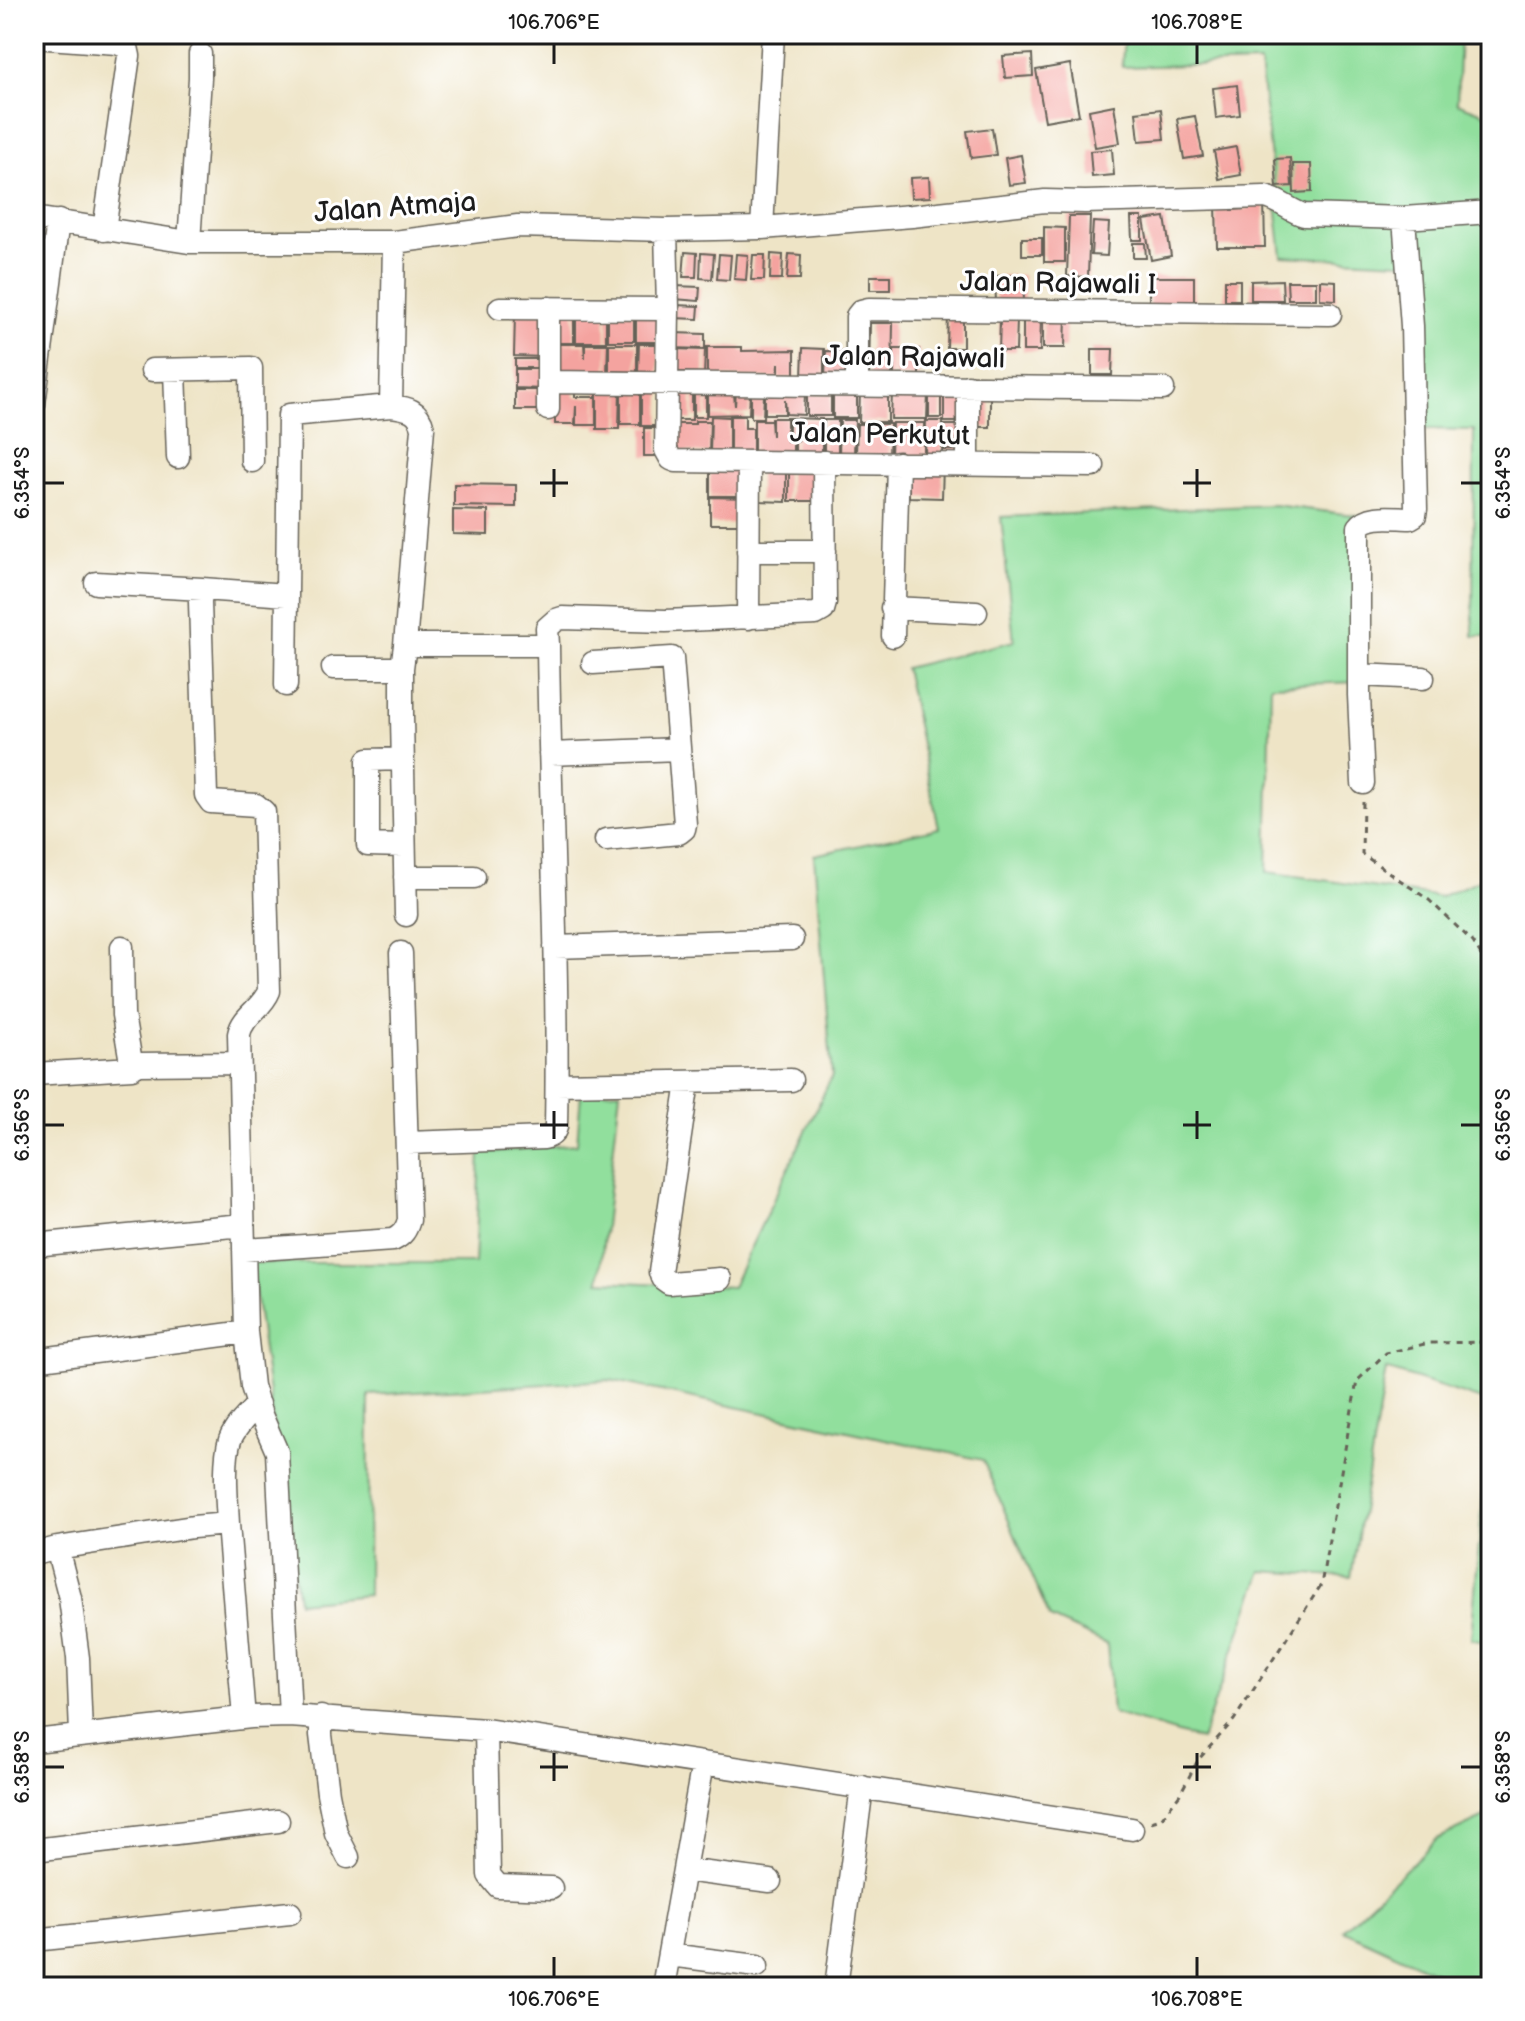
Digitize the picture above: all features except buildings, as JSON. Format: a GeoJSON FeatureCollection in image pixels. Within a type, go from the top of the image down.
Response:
{"type":"FeatureCollection","features":[{"type":"Feature","properties":{"kind":"street"},"geometry":{"type":"LineString","coordinates":[[762,228],[773,34]]}},
{"type":"Feature","properties":{"kind":"street"},"geometry":{"type":"LineString","coordinates":[[34,37],[85,38],[127,47],[129,56],[104,230]]}},
{"type":"Feature","properties":{"kind":"street"},"geometry":{"type":"LineString","coordinates":[[189,242],[200,54]]}},
{"type":"Feature","properties":{"kind":"street","name":"Jalan Atmaja"},"geometry":{"type":"LineString","coordinates":[[34,218],[189,242],[394,242],[518,226],[666,230],[762,228],[1045,201],[1265,197],[1304,215],[1404,218],[1491,212]]}},
{"type":"Feature","properties":{"kind":"street"},"geometry":{"type":"LineString","coordinates":[[1363,783],[1359,527],[1369,518],[1410,518],[1415,515],[1416,509],[1412,326],[1404,218]]}},
{"type":"Feature","properties":{"kind":"street"},"geometry":{"type":"LineString","coordinates":[[34,404],[58,221]]}},
{"type":"Feature","properties":{"kind":"street"},"geometry":{"type":"LineString","coordinates":[[666,230],[667,383]]}},
{"type":"Feature","properties":{"kind":"street"},"geometry":{"type":"LineString","coordinates":[[391,406],[394,242]]}},
{"type":"Feature","properties":{"kind":"street"},"geometry":{"type":"LineString","coordinates":[[500,308],[668,309]]}},
{"type":"Feature","properties":{"kind":"street"},"geometry":{"type":"LineString","coordinates":[[548,308],[548,409]]}},
{"type":"Feature","properties":{"kind":"street","name":"Jalan Rajawali I"},"geometry":{"type":"LineString","coordinates":[[857,385],[857,316],[869,309],[1330,314]]}},
{"type":"Feature","properties":{"kind":"street"},"geometry":{"type":"LineString","coordinates":[[152,370],[251,368],[252,461]]}},
{"type":"Feature","properties":{"kind":"street"},"geometry":{"type":"LineString","coordinates":[[175,370],[178,457]]}},
{"type":"Feature","properties":{"kind":"street","name":"Jalan Rajawali"},"geometry":{"type":"LineString","coordinates":[[548,382],[1163,389]]}},
{"type":"Feature","properties":{"kind":"street","name":"Jalan Perkutut"},"geometry":{"type":"LineString","coordinates":[[667,383],[666,450],[676,461],[1093,466]]}},
{"type":"Feature","properties":{"kind":"street"},"geometry":{"type":"LineString","coordinates":[[968,386],[968,464]]}},
{"type":"Feature","properties":{"kind":"street"},"geometry":{"type":"LineString","coordinates":[[251,414],[289,415],[391,406],[409,408],[421,420],[423,428],[402,668],[406,915]]}},
{"type":"Feature","properties":{"kind":"street"},"geometry":{"type":"LineString","coordinates":[[286,685],[289,415]]}},
{"type":"Feature","properties":{"kind":"street"},"geometry":{"type":"LineString","coordinates":[[748,618],[749,462]]}},
{"type":"Feature","properties":{"kind":"street"},"geometry":{"type":"LineString","coordinates":[[407,1143],[544,1138],[551,1136],[556,1127],[547,628],[562,618],[666,621],[816,614],[823,610],[824,462]]}},
{"type":"Feature","properties":{"kind":"street"},"geometry":{"type":"LineString","coordinates":[[893,636],[898,463]]}},
{"type":"Feature","properties":{"kind":"street"},"geometry":{"type":"LineString","coordinates":[[748,551],[825,551]]}},
{"type":"Feature","properties":{"kind":"street"},"geometry":{"type":"LineString","coordinates":[[96,583],[286,595]]}},
{"type":"Feature","properties":{"kind":"street"},"geometry":{"type":"LineString","coordinates":[[202,589],[206,795],[211,802],[256,805],[264,812],[269,991],[263,1003],[241,1026],[238,1063],[246,1332],[252,1386],[277,1452],[290,1716]]}},
{"type":"Feature","properties":{"kind":"street"},"geometry":{"type":"LineString","coordinates":[[892,608],[976,612]]}},
{"type":"Feature","properties":{"kind":"street"},"geometry":{"type":"LineString","coordinates":[[405,645],[548,645]]}},
{"type":"Feature","properties":{"kind":"street"},"geometry":{"type":"LineString","coordinates":[[593,663],[672,658],[685,824],[679,833],[606,840]]}},
{"type":"Feature","properties":{"kind":"street"},"geometry":{"type":"LineString","coordinates":[[333,668],[402,668]]}},
{"type":"Feature","properties":{"kind":"street"},"geometry":{"type":"LineString","coordinates":[[1359,675],[1423,678]]}},
{"type":"Feature","properties":{"kind":"street"},"geometry":{"type":"LineString","coordinates":[[550,754],[678,749]]}},
{"type":"Feature","properties":{"kind":"street"},"geometry":{"type":"LineString","coordinates":[[402,759],[368,760],[368,845],[404,846]]}},
{"type":"Feature","properties":{"kind":"street"},"geometry":{"type":"LineString","coordinates":[[405,877],[474,877]]}},
{"type":"Feature","properties":{"kind":"street"},"geometry":{"type":"LineString","coordinates":[[555,947],[792,939]]}},
{"type":"Feature","properties":{"kind":"street"},"geometry":{"type":"LineString","coordinates":[[122,947],[123,1015],[132,1068]]}},
{"type":"Feature","properties":{"kind":"street"},"geometry":{"type":"LineString","coordinates":[[244,1250],[393,1240],[407,1229],[401,953]]}},
{"type":"Feature","properties":{"kind":"street"},"geometry":{"type":"LineString","coordinates":[[34,1074],[132,1068],[139,1064],[238,1063]]}},
{"type":"Feature","properties":{"kind":"street"},"geometry":{"type":"LineString","coordinates":[[557,1084],[791,1080]]}},
{"type":"Feature","properties":{"kind":"street"},"geometry":{"type":"LineString","coordinates":[[688,1082],[660,1272],[669,1283],[720,1279]]}},
{"type":"Feature","properties":{"kind":"street"},"geometry":{"type":"LineString","coordinates":[[34,1245],[243,1225]]}},
{"type":"Feature","properties":{"kind":"street"},"geometry":{"type":"LineString","coordinates":[[34,1360],[246,1332]]}},
{"type":"Feature","properties":{"kind":"street"},"geometry":{"type":"LineString","coordinates":[[244,1718],[226,1477],[230,1439],[245,1416],[258,1404]]}},
{"type":"Feature","properties":{"kind":"street"},"geometry":{"type":"LineString","coordinates":[[34,1554],[57,1548],[228,1524]]}},
{"type":"Feature","properties":{"kind":"street"},"geometry":{"type":"LineString","coordinates":[[57,1548],[70,1598],[78,1658],[81,1734]]}},
{"type":"Feature","properties":{"kind":"street"},"geometry":{"type":"LineString","coordinates":[[34,1741],[244,1718],[290,1716],[486,1730],[1132,1829]]}},
{"type":"Feature","properties":{"kind":"street"},"geometry":{"type":"LineString","coordinates":[[321,1717],[330,1806],[336,1833],[348,1857]]}},
{"type":"Feature","properties":{"kind":"street"},"geometry":{"type":"LineString","coordinates":[[486,1730],[489,1875],[498,1886],[551,1888]]}},
{"type":"Feature","properties":{"kind":"street"},"geometry":{"type":"LineString","coordinates":[[663,1987],[703,1763]]}},
{"type":"Feature","properties":{"kind":"street"},"geometry":{"type":"LineString","coordinates":[[836,1987],[862,1787]]}},
{"type":"Feature","properties":{"kind":"street"},"geometry":{"type":"LineString","coordinates":[[34,1850],[278,1821]]}},
{"type":"Feature","properties":{"kind":"street"},"geometry":{"type":"LineString","coordinates":[[684,1870],[770,1881]]}},
{"type":"Feature","properties":{"kind":"street"},"geometry":{"type":"LineString","coordinates":[[34,1940],[290,1913]]}},
{"type":"Feature","properties":{"kind":"street"},"geometry":{"type":"LineString","coordinates":[[669,1955],[757,1966]]}},
{"type":"Feature","properties":{"kind":"path"},"geometry":{"type":"LineString","coordinates":[[1363,783],[1362,854],[1429,900],[1473,942],[1491,972]]}},
{"type":"Feature","properties":{"kind":"path"},"geometry":{"type":"LineString","coordinates":[[1132,1829],[1161,1819],[1180,1794],[1198,1760],[1234,1720],[1321,1585],[1357,1381],[1386,1353],[1429,1343],[1491,1342]]}},
{"type":"Feature","properties":{"kind":"green space"},"geometry":{"type":"Polygon","coordinates":[[[1124,34],[1460,34],[1457,103],[1491,116],[1491,636],[1473,636],[1474,430],[1420,429],[1421,263],[1282,256],[1260,63],[1122,67],[1124,34]]]}},
{"type":"Feature","properties":{"kind":"green space"},"geometry":{"type":"Polygon","coordinates":[[[1274,505],[1360,516],[1360,682],[1271,685],[1267,872],[1440,897],[1491,875],[1491,1403],[1386,1369],[1351,1577],[1262,1571],[1201,1740],[1112,1713],[1107,1644],[1050,1618],[983,1460],[610,1380],[369,1395],[368,1595],[298,1602],[251,1263],[475,1263],[480,1153],[577,1144],[581,1093],[620,1091],[599,1281],[732,1287],[832,1076],[814,855],[939,828],[905,668],[1014,641],[1001,517],[1274,505]]]}},
{"type":"Feature","properties":{"kind":"green space"},"geometry":{"type":"Polygon","coordinates":[[[1491,1403],[1491,1644],[1471,1639],[1491,1403]]]}},
{"type":"Feature","properties":{"kind":"green space"},"geometry":{"type":"Polygon","coordinates":[[[1491,1814],[1491,1987],[1467,1987],[1343,1930],[1437,1839],[1491,1814]]]}}]}
